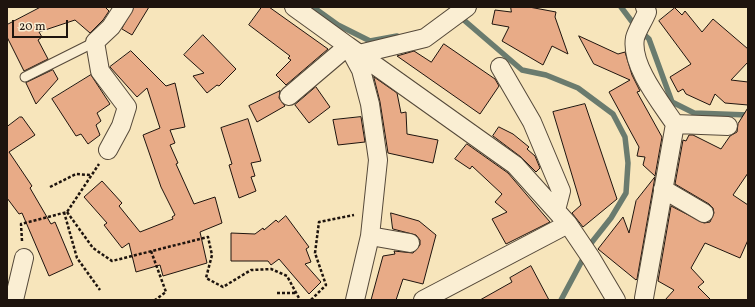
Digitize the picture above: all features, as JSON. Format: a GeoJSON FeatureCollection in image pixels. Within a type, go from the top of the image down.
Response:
{"type":"FeatureCollection","features":[{"type":"Feature","properties":{"kind":"street"},"geometry":{"type":"LineString","coordinates":[[108,150],[121,126],[127,106],[100,71],[95,42],[111,27],[124,7]]}},
{"type":"Feature","properties":{"kind":"street"},"geometry":{"type":"LineString","coordinates":[[294,7],[515,165],[568,224],[587,251],[616,300]]}},
{"type":"Feature","properties":{"kind":"street"},"geometry":{"type":"LineString","coordinates":[[289,96],[353,50],[425,38],[462,10]]}},
{"type":"Feature","properties":{"kind":"street"},"geometry":{"type":"LineString","coordinates":[[641,23],[636,57],[651,88],[675,124],[644,299]]}},
{"type":"Feature","properties":{"kind":"street"},"geometry":{"type":"LineString","coordinates":[[353,50],[361,70],[370,104],[378,160],[370,236],[355,300]]}},
{"type":"Feature","properties":{"kind":"street"},"geometry":{"type":"LineString","coordinates":[[500,67],[532,122],[560,191],[556,210]]}},
{"type":"Feature","properties":{"kind":"street"},"geometry":{"type":"LineString","coordinates":[[675,124],[728,126]]}},
{"type":"Feature","properties":{"kind":"street"},"geometry":{"type":"LineString","coordinates":[[663,189],[704,213]]}},
{"type":"Feature","properties":{"kind":"street"},"geometry":{"type":"LineString","coordinates":[[424,300],[568,224]]}},
{"type":"Feature","properties":{"kind":"street"},"geometry":{"type":"LineString","coordinates":[[370,236],[410,243]]}},
{"type":"Feature","properties":{"kind":"street"},"geometry":{"type":"LineString","coordinates":[[14,300],[24,258]]}},
{"type":"Feature","properties":{"kind":"lane"},"geometry":{"type":"LineString","coordinates":[[25,77],[95,42]]}},
{"type":"Feature","properties":{"kind":"path"},"geometry":{"type":"LineString","coordinates":[[24,258],[21,224],[65,212],[108,150]]}},
{"type":"Feature","properties":{"kind":"path"},"geometry":{"type":"LineString","coordinates":[[50,187],[76,174],[90,175]]}},
{"type":"Feature","properties":{"kind":"path"},"geometry":{"type":"LineString","coordinates":[[311,300],[326,285],[315,253],[320,222],[351,216],[374,207]]}},
{"type":"Feature","properties":{"kind":"path"},"geometry":{"type":"LineString","coordinates":[[65,212],[93,248],[112,261],[208,237],[212,255],[206,278],[223,287],[251,270],[271,269],[287,276],[298,293],[300,300]]}},
{"type":"Feature","properties":{"kind":"path"},"geometry":{"type":"LineString","coordinates":[[65,212],[77,258],[100,290]]}},
{"type":"Feature","properties":{"kind":"path"},"geometry":{"type":"LineString","coordinates":[[151,251],[166,292],[155,300]]}},
{"type":"Feature","properties":{"kind":"path"},"geometry":{"type":"LineString","coordinates":[[277,293],[298,293]]}},
{"type":"Feature","properties":{"kind":"building"},"geometry":{"type":"Polygon","coordinates":[[[41,7],[105,7],[109,11],[103,20],[90,33],[75,20],[39,32],[42,37],[38,40],[48,59],[24,71],[7,37],[7,25],[41,7]]]}},
{"type":"Feature","properties":{"kind":"building"},"geometry":{"type":"Polygon","coordinates":[[[134,7],[149,7],[132,35],[122,29],[134,7]]]}},
{"type":"Feature","properties":{"kind":"building"},"geometry":{"type":"Polygon","coordinates":[[[262,7],[269,7],[328,49],[286,85],[276,75],[291,60],[288,58],[290,56],[249,25],[262,7]]]}},
{"type":"Feature","properties":{"kind":"building"},"geometry":{"type":"Polygon","coordinates":[[[511,7],[529,7],[556,12],[555,17],[568,54],[552,46],[543,65],[502,41],[509,27],[492,24],[495,10],[511,12],[511,7]]]}},
{"type":"Feature","properties":{"kind":"building"},"geometry":{"type":"Polygon","coordinates":[[[675,8],[682,15],[685,11],[702,32],[713,19],[748,49],[748,62],[731,80],[748,82],[748,105],[725,103],[715,94],[710,105],[686,94],[683,89],[678,92],[670,77],[691,64],[659,21],[675,8]]]}},
{"type":"Feature","properties":{"kind":"building"},"geometry":{"type":"Polygon","coordinates":[[[203,35],[236,69],[219,86],[217,85],[207,93],[193,76],[204,73],[184,55],[203,35]]]}},
{"type":"Feature","properties":{"kind":"building"},"geometry":{"type":"Polygon","coordinates":[[[579,36],[618,54],[625,52],[632,75],[640,91],[637,92],[662,137],[655,176],[643,165],[645,157],[637,156],[639,147],[609,92],[630,80],[594,64],[579,36]]]}},
{"type":"Feature","properties":{"kind":"building"},"geometry":{"type":"Polygon","coordinates":[[[444,44],[495,79],[499,86],[480,114],[397,56],[414,51],[431,62],[444,44]]]}},
{"type":"Feature","properties":{"kind":"building"},"geometry":{"type":"Polygon","coordinates":[[[131,51],[166,86],[175,83],[185,127],[170,130],[175,143],[170,145],[178,163],[176,164],[194,204],[215,197],[222,223],[200,232],[207,263],[163,276],[160,265],[136,272],[129,243],[122,248],[104,225],[107,223],[84,197],[102,181],[122,203],[119,206],[140,232],[173,219],[172,217],[175,215],[161,187],[143,135],[160,128],[147,88],[137,97],[110,67],[131,51]]]}},
{"type":"Feature","properties":{"kind":"building"},"geometry":{"type":"Polygon","coordinates":[[[53,70],[58,79],[36,104],[26,83],[53,70]]]}},
{"type":"Feature","properties":{"kind":"building"},"geometry":{"type":"Polygon","coordinates":[[[91,75],[110,104],[97,113],[101,121],[96,125],[100,135],[88,144],[81,134],[76,136],[52,99],[91,75]]]}},
{"type":"Feature","properties":{"kind":"building"},"geometry":{"type":"Polygon","coordinates":[[[374,77],[397,93],[401,113],[406,112],[407,134],[438,140],[433,163],[388,153],[380,102],[374,77]]]}},
{"type":"Feature","properties":{"kind":"building"},"geometry":{"type":"Polygon","coordinates":[[[316,87],[330,107],[309,123],[295,105],[316,87]]]}},
{"type":"Feature","properties":{"kind":"building"},"geometry":{"type":"Polygon","coordinates":[[[280,91],[279,98],[285,106],[257,122],[249,106],[280,91]]]}},
{"type":"Feature","properties":{"kind":"building"},"geometry":{"type":"Polygon","coordinates":[[[585,104],[617,199],[583,227],[572,213],[581,205],[553,112],[585,104]]]}},
{"type":"Feature","properties":{"kind":"building"},"geometry":{"type":"Polygon","coordinates":[[[748,108],[748,173],[733,195],[748,205],[748,240],[740,258],[705,243],[691,268],[704,282],[698,287],[711,300],[665,300],[674,290],[658,281],[671,206],[704,223],[710,222],[714,213],[713,208],[709,204],[675,184],[683,140],[686,141],[689,135],[693,135],[721,149],[730,136],[737,132],[738,124],[748,108]]]}},
{"type":"Feature","properties":{"kind":"building"},"geometry":{"type":"Polygon","coordinates":[[[22,117],[35,135],[9,152],[32,186],[30,188],[51,224],[55,222],[73,265],[49,276],[22,213],[19,214],[7,198],[7,127],[22,117]]]}},
{"type":"Feature","properties":{"kind":"building"},"geometry":{"type":"Polygon","coordinates":[[[361,117],[365,142],[338,145],[333,120],[361,117]]]}},
{"type":"Feature","properties":{"kind":"building"},"geometry":{"type":"Polygon","coordinates":[[[248,119],[261,161],[251,163],[255,176],[251,177],[256,191],[239,198],[229,165],[232,164],[221,128],[248,119]]]}},
{"type":"Feature","properties":{"kind":"building"},"geometry":{"type":"Polygon","coordinates":[[[499,127],[513,134],[529,147],[527,149],[535,156],[540,168],[536,172],[521,157],[493,136],[499,127]]]}},
{"type":"Feature","properties":{"kind":"building"},"geometry":{"type":"Polygon","coordinates":[[[467,144],[508,173],[550,222],[506,244],[492,219],[507,212],[495,202],[502,194],[472,166],[470,169],[455,159],[467,144]]]}},
{"type":"Feature","properties":{"kind":"building"},"geometry":{"type":"Polygon","coordinates":[[[655,177],[636,280],[598,249],[623,217],[629,233],[636,201],[655,177]]]}},
{"type":"Feature","properties":{"kind":"building"},"geometry":{"type":"Polygon","coordinates":[[[391,213],[419,221],[436,235],[423,284],[403,279],[396,300],[371,300],[383,256],[395,254],[394,251],[413,253],[420,245],[420,240],[416,235],[393,229],[391,213]]]}},
{"type":"Feature","properties":{"kind":"building"},"geometry":{"type":"Polygon","coordinates":[[[286,216],[309,247],[306,249],[311,262],[305,264],[321,282],[309,294],[279,259],[271,265],[268,261],[231,261],[231,233],[255,234],[263,228],[264,230],[276,220],[278,222],[286,216]]]}},
{"type":"Feature","properties":{"kind":"building"},"geometry":{"type":"Polygon","coordinates":[[[531,266],[549,300],[480,300],[512,282],[510,278],[531,266]]]}},
{"type":"Feature","properties":{"kind":"waterway"},"geometry":{"type":"LineString","coordinates":[[313,7],[338,25],[370,41],[397,36]]}},
{"type":"Feature","properties":{"kind":"waterway"},"geometry":{"type":"LineString","coordinates":[[621,7],[636,27],[649,39],[672,102],[694,113],[748,115]]}},
{"type":"Feature","properties":{"kind":"waterway"},"geometry":{"type":"LineString","coordinates":[[462,13],[465,21],[522,70],[546,75],[578,88],[613,114],[625,137],[628,163],[626,193],[611,218],[592,242],[561,300]]}}]}
